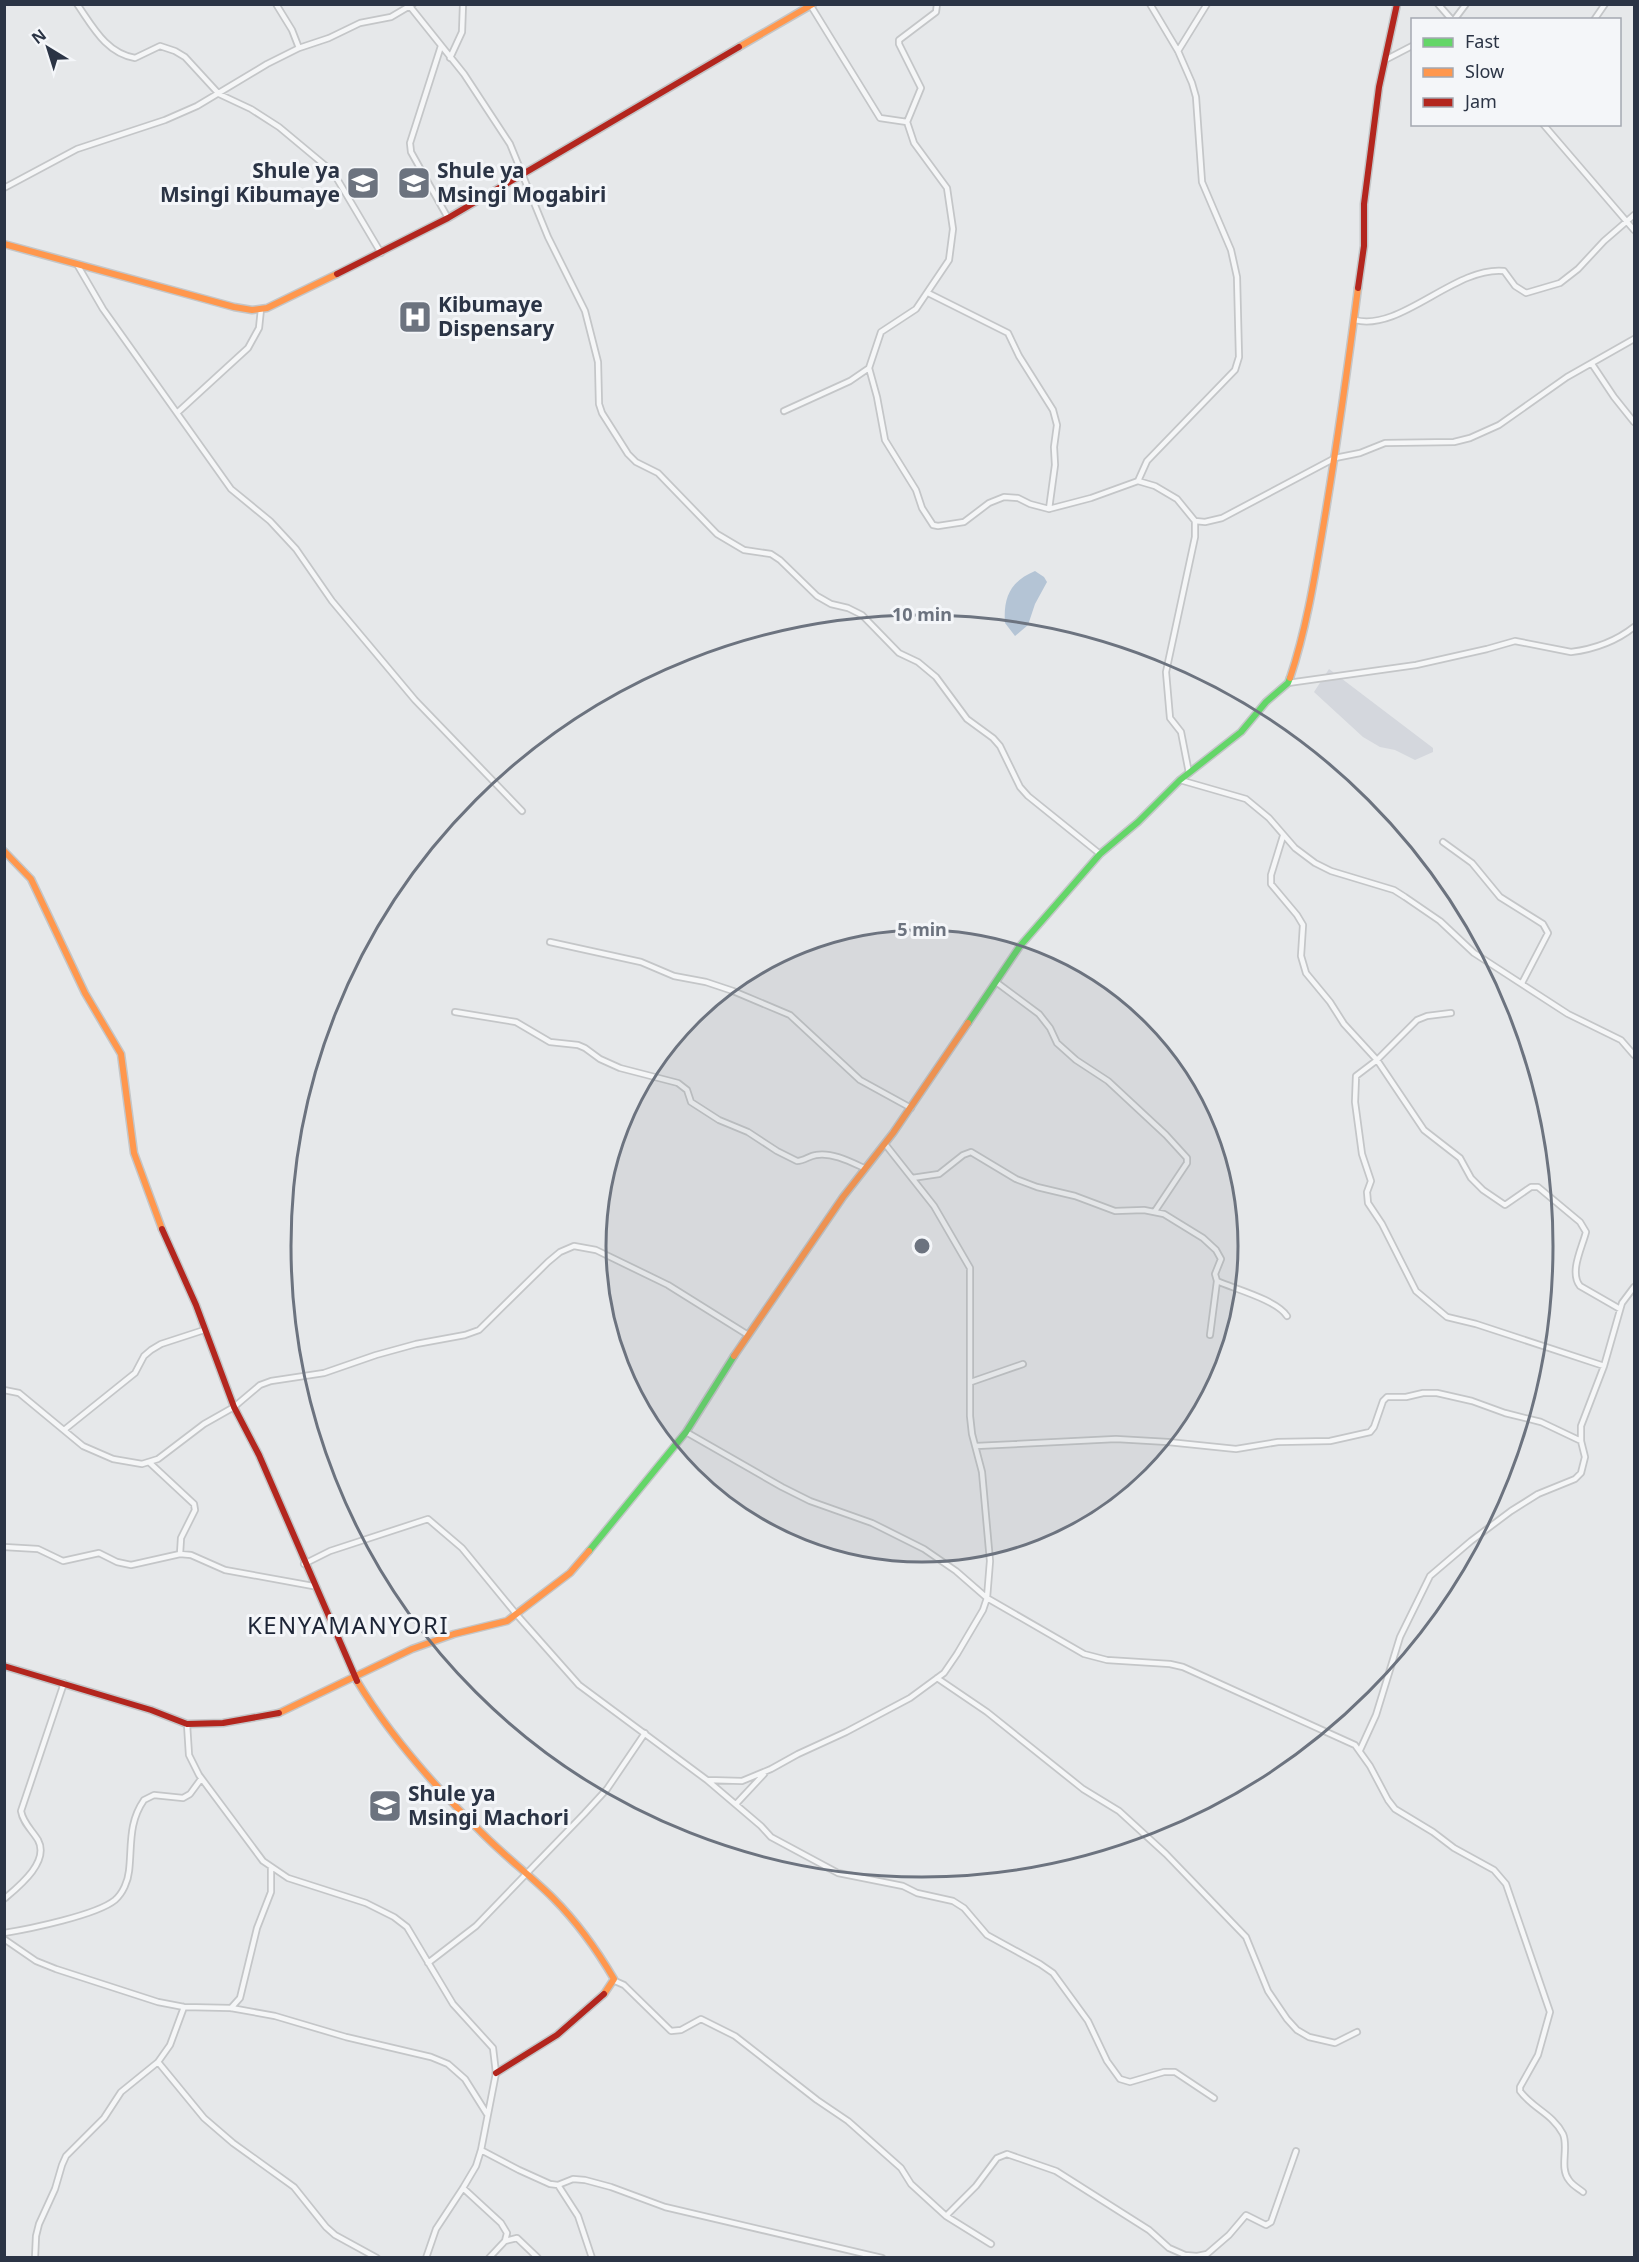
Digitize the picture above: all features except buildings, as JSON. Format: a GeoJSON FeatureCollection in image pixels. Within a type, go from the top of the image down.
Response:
{"type":"FeatureCollection","features":[{"type":"Feature","properties":{"kind":"street"},"geometry":{"type":"LineString","coordinates":[[77,4],[92,28],[120,53],[135,58],[156,47],[167,48],[185,57],[219,94],[251,108],[279,127],[333,172],[381,253]]}},
{"type":"Feature","properties":{"kind":"street"},"geometry":{"type":"LineString","coordinates":[[276,4],[292,30],[299,48]]}},
{"type":"Feature","properties":{"kind":"street"},"geometry":{"type":"LineString","coordinates":[[450,58],[462,32],[463,4]]}},
{"type":"Feature","properties":{"kind":"street"},"geometry":{"type":"LineString","coordinates":[[937,4],[936,12],[899,40],[899,44],[921,88],[908,122],[914,142],[947,188],[951,209],[951,253],[950,260],[913,312],[881,332],[869,368],[885,440],[916,490],[922,508],[933,525],[964,522],[989,503],[1004,497],[1018,498],[1049,509],[1091,498],[1138,481],[1155,486],[1177,499],[1195,521],[1195,537],[1166,672],[1170,718],[1181,732],[1189,773]]}},
{"type":"Feature","properties":{"kind":"street"},"geometry":{"type":"LineString","coordinates":[[1138,481],[1147,461],[1234,370],[1239,357],[1237,277],[1232,250],[1202,182],[1196,97],[1178,51],[1150,4]]}},
{"type":"Feature","properties":{"kind":"street"},"geometry":{"type":"LineString","coordinates":[[1178,51],[1207,4]]}},
{"type":"Feature","properties":{"kind":"street"},"geometry":{"type":"LineString","coordinates":[[4,1666],[151,1710],[187,1724],[223,1723],[278,1713],[412,1649],[454,1634],[507,1621],[517,1616],[570,1573],[686,1432],[748,1335],[864,1168],[911,1108],[1020,946],[1100,854],[1138,822],[1180,780],[1242,732],[1266,702],[1288,683],[1301,644],[1312,595],[1335,458],[1364,246],[1364,204],[1367,181],[1385,60],[1397,4]]}},
{"type":"Feature","properties":{"kind":"street"},"geometry":{"type":"LineString","coordinates":[[1438,4],[1451,18]]}},
{"type":"Feature","properties":{"kind":"street"},"geometry":{"type":"LineString","coordinates":[[1455,18],[1466,4]]}},
{"type":"Feature","properties":{"kind":"street"},"geometry":{"type":"LineString","coordinates":[[1595,18],[1605,4]]}},
{"type":"Feature","properties":{"kind":"street"},"geometry":{"type":"LineString","coordinates":[[4,188],[77,149],[165,120],[219,94],[267,64],[299,48],[329,38],[360,23],[391,16],[410,5],[464,74],[510,144],[548,237],[585,311],[598,362],[602,412],[628,454],[636,462],[658,473],[717,534],[744,550],[771,554],[817,596],[831,604],[849,608],[862,615],[898,653],[918,662],[936,677],[967,719],[1000,746],[1020,787],[1028,796],[1100,854]]}},
{"type":"Feature","properties":{"kind":"street"},"geometry":{"type":"LineString","coordinates":[[4,244],[234,307],[261,309],[285,300],[448,218],[812,5],[880,118],[908,122]]}},
{"type":"Feature","properties":{"kind":"street"},"geometry":{"type":"LineString","coordinates":[[441,46],[410,143],[411,152],[448,218]]}},
{"type":"Feature","properties":{"kind":"street"},"geometry":{"type":"LineString","coordinates":[[1385,60],[1411,47]]}},
{"type":"Feature","properties":{"kind":"street"},"geometry":{"type":"LineString","coordinates":[[1545,126],[1635,230]]}},
{"type":"Feature","properties":{"kind":"street"},"geometry":{"type":"LineString","coordinates":[[1355,320],[1364,322],[1385,318],[1484,271],[1504,271],[1515,286],[1526,292],[1560,283],[1635,215]]}},
{"type":"Feature","properties":{"kind":"street"},"geometry":{"type":"LineString","coordinates":[[78,266],[102,309],[231,489],[270,521],[296,549],[332,601],[415,700],[522,810]]}},
{"type":"Feature","properties":{"kind":"street"},"geometry":{"type":"LineString","coordinates":[[928,293],[1008,333],[1019,356],[1053,410],[1058,425],[1049,509]]}},
{"type":"Feature","properties":{"kind":"street"},"geometry":{"type":"LineString","coordinates":[[177,413],[248,348],[259,328],[261,309]]}},
{"type":"Feature","properties":{"kind":"street"},"geometry":{"type":"LineString","coordinates":[[1195,521],[1213,520],[1241,509],[1275,488],[1335,458],[1360,453],[1385,443],[1454,442],[1470,438],[1499,425],[1567,377],[1635,339]]}},
{"type":"Feature","properties":{"kind":"street"},"geometry":{"type":"LineString","coordinates":[[1592,364],[1614,397],[1635,422]]}},
{"type":"Feature","properties":{"kind":"street"},"geometry":{"type":"LineString","coordinates":[[784,411],[850,381],[869,368]]}},
{"type":"Feature","properties":{"kind":"street"},"geometry":{"type":"LineString","coordinates":[[1288,683],[1416,665],[1515,641],[1571,652],[1579,651],[1607,645],[1635,627]]}},
{"type":"Feature","properties":{"kind":"street"},"geometry":{"type":"LineString","coordinates":[[1180,780],[1246,799],[1258,808],[1301,854],[1331,871],[1394,890],[1440,921],[1474,953],[1568,1014],[1621,1040],[1635,1055]]}},
{"type":"Feature","properties":{"kind":"street"},"geometry":{"type":"LineString","coordinates":[[1283,836],[1271,875],[1271,884],[1298,915],[1303,925],[1301,956],[1306,973],[1344,1024],[1377,1060],[1424,1130],[1460,1158],[1471,1178],[1483,1190],[1505,1205],[1531,1187],[1538,1187],[1580,1222],[1586,1232],[1577,1265],[1575,1277],[1577,1282],[1620,1309]]}},
{"type":"Feature","properties":{"kind":"street"},"geometry":{"type":"LineString","coordinates":[[1443,842],[1472,863],[1500,897],[1544,924],[1548,933],[1522,983]]}},
{"type":"Feature","properties":{"kind":"street"},"geometry":{"type":"LineString","coordinates":[[4,852],[31,879],[85,993],[121,1054],[134,1153],[158,1220],[196,1305],[234,1407],[259,1455],[354,1677],[384,1725],[451,1802],[554,1900],[594,1948],[615,1981],[624,1985],[671,2031],[681,2030],[701,2019],[735,2036],[864,2134],[901,2168],[911,2184],[946,2216],[991,2244]]}},
{"type":"Feature","properties":{"kind":"street"},"geometry":{"type":"LineString","coordinates":[[549,942],[641,962],[674,975],[733,991],[790,1015],[860,1080],[911,1108]]}},
{"type":"Feature","properties":{"kind":"street"},"geometry":{"type":"LineString","coordinates":[[996,982],[1039,1014],[1050,1028],[1057,1043],[1108,1081],[1187,1158],[1187,1163],[1155,1211]]}},
{"type":"Feature","properties":{"kind":"street"},"geometry":{"type":"LineString","coordinates":[[454,1012],[516,1022],[550,1042],[585,1048],[600,1059],[620,1068],[678,1083],[687,1090],[691,1102],[797,1161],[816,1155],[825,1155],[850,1161],[864,1168]]}},
{"type":"Feature","properties":{"kind":"street"},"geometry":{"type":"LineString","coordinates":[[1451,1013],[1422,1017],[1377,1060],[1356,1076],[1354,1084],[1362,1154],[1371,1181],[1367,1198],[1416,1291],[1437,1311],[1455,1320],[1476,1324],[1604,1366]]}},
{"type":"Feature","properties":{"kind":"street"},"geometry":{"type":"LineString","coordinates":[[707,1780],[742,1781],[771,1769],[910,1698],[937,1678],[957,1654],[983,1610],[987,1598],[990,1561],[982,1472],[972,1434],[970,1416],[970,1268],[934,1206],[885,1143]]}},
{"type":"Feature","properties":{"kind":"street"},"geometry":{"type":"LineString","coordinates":[[912,1179],[939,1174],[963,1155],[972,1152],[1016,1179],[1037,1187],[1075,1196],[1115,1211],[1155,1211],[1178,1221],[1203,1238],[1216,1250],[1221,1259],[1215,1275],[1217,1281],[1210,1335]]}},
{"type":"Feature","properties":{"kind":"street"},"geometry":{"type":"LineString","coordinates":[[4,1390],[19,1393],[83,1446],[96,1453],[133,1464],[150,1463],[169,1452],[204,1424],[234,1407],[251,1391],[272,1381],[324,1373],[376,1355],[479,1330],[548,1262],[574,1246],[596,1251],[668,1285],[748,1335]]}},
{"type":"Feature","properties":{"kind":"street"},"geometry":{"type":"LineString","coordinates":[[1217,1281],[1257,1296],[1278,1307],[1287,1316]]}},
{"type":"Feature","properties":{"kind":"street"},"geometry":{"type":"LineString","coordinates":[[1360,1750],[1376,1715],[1400,1637],[1430,1576],[1471,1540],[1511,1511],[1538,1494],[1579,1477],[1584,1468],[1585,1457],[1581,1441],[1581,1426],[1604,1366],[1620,1309],[1625,1298],[1635,1287]]}},
{"type":"Feature","properties":{"kind":"street"},"geometry":{"type":"LineString","coordinates":[[64,1430],[135,1373],[144,1356],[151,1350],[161,1344],[204,1330]]}},
{"type":"Feature","properties":{"kind":"street"},"geometry":{"type":"LineString","coordinates":[[971,1382],[1023,1364]]}},
{"type":"Feature","properties":{"kind":"street"},"geometry":{"type":"LineString","coordinates":[[976,1446],[1116,1439],[1236,1449],[1278,1442],[1320,1442],[1370,1432],[1385,1399],[1423,1393],[1459,1397],[1505,1413],[1541,1422],[1581,1441]]}},
{"type":"Feature","properties":{"kind":"street"},"geometry":{"type":"LineString","coordinates":[[686,1432],[810,1501],[872,1523],[924,1549],[956,1571],[987,1598],[1084,1654],[1107,1660],[1183,1667],[1355,1745],[1395,1809],[1454,1848],[1494,1870],[1506,1884],[1550,2012],[1538,2055],[1520,2086],[1520,2091],[1549,2115],[1558,2126],[1564,2138],[1566,2175],[1569,2181],[1583,2192]]}},
{"type":"Feature","properties":{"kind":"street"},"geometry":{"type":"LineString","coordinates":[[150,1463],[194,1504],[195,1510],[181,1538],[180,1554]]}},
{"type":"Feature","properties":{"kind":"street"},"geometry":{"type":"LineString","coordinates":[[304,1564],[330,1551],[428,1519],[462,1548],[517,1616],[579,1685],[707,1780],[778,1842],[838,1873],[903,1886],[917,1893],[946,1898],[964,1908],[987,1935],[1053,1973],[1077,2003],[1107,2061],[1124,2081],[1137,2080],[1164,2072],[1174,2073],[1214,2098]]}},
{"type":"Feature","properties":{"kind":"street"},"geometry":{"type":"LineString","coordinates":[[4,1547],[38,1549],[63,1561],[99,1553],[117,1562],[131,1565],[180,1554],[191,1555],[225,1570],[314,1586]]}},
{"type":"Feature","properties":{"kind":"street"},"geometry":{"type":"LineString","coordinates":[[937,1678],[987,1712],[1083,1789],[1119,1811],[1166,1854],[1246,1936],[1268,1991],[1297,2030],[1309,2037],[1335,2043],[1358,2032]]}},
{"type":"Feature","properties":{"kind":"street"},"geometry":{"type":"LineString","coordinates":[[4,1899],[30,1874],[39,1860],[41,1849],[39,1842],[22,1819],[21,1811],[64,1683]]}},
{"type":"Feature","properties":{"kind":"street"},"geometry":{"type":"LineString","coordinates":[[187,1724],[189,1755],[201,1779],[247,1842],[271,1868],[288,1878],[366,1903],[394,1917],[407,1927],[453,2004],[493,2048],[496,2073],[476,2166],[442,2218],[429,2245],[426,2258]]}},
{"type":"Feature","properties":{"kind":"street"},"geometry":{"type":"LineString","coordinates":[[428,1963],[476,1926],[524,1873],[607,1789],[645,1733]]}},
{"type":"Feature","properties":{"kind":"street"},"geometry":{"type":"LineString","coordinates":[[736,1804],[757,1780],[771,1769]]}},
{"type":"Feature","properties":{"kind":"street"},"geometry":{"type":"LineString","coordinates":[[4,1933],[47,1924],[103,1906],[117,1898],[128,1878],[130,1834],[144,1800],[154,1795],[177,1798],[187,1796],[201,1779]]}},
{"type":"Feature","properties":{"kind":"street"},"geometry":{"type":"LineString","coordinates":[[231,2008],[240,1998],[257,1928],[271,1892],[271,1868]]}},
{"type":"Feature","properties":{"kind":"street"},"geometry":{"type":"LineString","coordinates":[[4,1939],[36,1961],[56,1970],[131,1995],[184,2007],[231,2008],[305,2024],[346,2037],[431,2057],[448,2064],[465,2079],[487,2114]]}},
{"type":"Feature","properties":{"kind":"street"},"geometry":{"type":"LineString","coordinates":[[496,2073],[557,2035],[605,1993],[615,1981]]}},
{"type":"Feature","properties":{"kind":"street"},"geometry":{"type":"LineString","coordinates":[[35,2258],[39,2224],[55,2189],[66,2156],[104,2118],[121,2092],[158,2062],[170,2045],[184,2007]]}},
{"type":"Feature","properties":{"kind":"street"},"geometry":{"type":"LineString","coordinates":[[158,2062],[204,2118],[241,2149],[294,2187],[335,2235],[377,2258]]}},
{"type":"Feature","properties":{"kind":"street"},"geometry":{"type":"LineString","coordinates":[[481,2150],[543,2182],[558,2185],[573,2179],[585,2180],[664,2207],[882,2258]]}},
{"type":"Feature","properties":{"kind":"street"},"geometry":{"type":"LineString","coordinates":[[946,2216],[976,2186],[997,2158],[1007,2154],[1056,2171],[1149,2230],[1176,2252],[1197,2256],[1207,2254],[1215,2248],[1246,2215],[1266,2225],[1271,2222],[1296,2151]]}},
{"type":"Feature","properties":{"kind":"street"},"geometry":{"type":"LineString","coordinates":[[558,2185],[578,2216],[591,2257]]}},
{"type":"Feature","properties":{"kind":"street"},"geometry":{"type":"LineString","coordinates":[[463,2188],[505,2227],[507,2234],[505,2241],[489,2258]]}},
{"type":"Feature","properties":{"kind":"street"},"geometry":{"type":"LineString","coordinates":[[505,2241],[517,2238],[538,2258]]}},
{"type":"Feature","properties":{"kind":"shaded area"},"geometry":{"type":"Polygon","coordinates":[[[1329,669],[1433,748],[1433,752],[1415,760],[1395,750],[1380,747],[1363,737],[1314,692],[1329,669]]]}},
{"type":"Feature","properties":{"kind":"water"},"geometry":{"type":"Polygon","coordinates":[[[1035,571],[1047,582],[1035,604],[1028,625],[1015,636],[1005,623],[1007,598],[1014,585],[1035,571]]]}},
{"type":"Feature","properties":{"kind":"traffic: fast"},"geometry":{"type":"LineString","coordinates":[[968,1023],[1020,946],[1100,854],[1138,822],[1180,780],[1241,732],[1266,702],[1288,683],[1290,678]]}},
{"type":"Feature","properties":{"kind":"traffic: fast"},"geometry":{"type":"LineString","coordinates":[[589,1551],[686,1432],[734,1356]]}},
{"type":"Feature","properties":{"kind":"traffic: slow"},"geometry":{"type":"LineString","coordinates":[[739,47],[813,4]]}},
{"type":"Feature","properties":{"kind":"traffic: slow"},"geometry":{"type":"LineString","coordinates":[[4,244],[252,310],[267,308],[337,274]]}},
{"type":"Feature","properties":{"kind":"traffic: slow"},"geometry":{"type":"LineString","coordinates":[[1290,678],[1306,620],[1317,562],[1338,434],[1358,288]]}},
{"type":"Feature","properties":{"kind":"traffic: slow"},"geometry":{"type":"LineString","coordinates":[[4,851],[31,879],[85,993],[121,1054],[134,1153],[162,1229]]}},
{"type":"Feature","properties":{"kind":"traffic: slow"},"geometry":{"type":"LineString","coordinates":[[734,1356],[843,1197],[893,1133],[968,1023]]}},
{"type":"Feature","properties":{"kind":"traffic: slow"},"geometry":{"type":"LineString","coordinates":[[279,1713],[412,1649],[454,1634],[507,1621],[570,1573],[589,1551]]}},
{"type":"Feature","properties":{"kind":"traffic: slow"},"geometry":{"type":"LineString","coordinates":[[357,1681],[400,1743],[433,1782],[493,1844],[562,1907],[594,1947],[614,1979],[604,1994]]}},
{"type":"Feature","properties":{"kind":"traffic: jam"},"geometry":{"type":"LineString","coordinates":[[1358,288],[1364,246],[1364,204],[1379,87],[1397,4]]}},
{"type":"Feature","properties":{"kind":"traffic: jam"},"geometry":{"type":"LineString","coordinates":[[337,274],[448,218],[739,47]]}},
{"type":"Feature","properties":{"kind":"traffic: jam"},"geometry":{"type":"LineString","coordinates":[[162,1229],[196,1305],[234,1407],[259,1455],[357,1681]]}},
{"type":"Feature","properties":{"kind":"traffic: jam"},"geometry":{"type":"LineString","coordinates":[[4,1666],[151,1710],[187,1724],[223,1723],[279,1713]]}},
{"type":"Feature","properties":{"kind":"traffic: jam"},"geometry":{"type":"LineString","coordinates":[[496,2073],[557,2035],[604,1994]]}},
{"type":"Feature","properties":{"kind":"place","name":"Shule ya Msingi Kibumaye"},"geometry":{"type":"Point","coordinates":[363,183]}},
{"type":"Feature","properties":{"kind":"place","name":"Shule ya Msingi Mogabiri"},"geometry":{"type":"Point","coordinates":[414,183]}},
{"type":"Feature","properties":{"kind":"place","name":"Kibumaye Dispensary"},"geometry":{"type":"Point","coordinates":[415,317]}},
{"type":"Feature","properties":{"kind":"place","name":"Shule ya Msingi Machori"},"geometry":{"type":"Point","coordinates":[385,1806]}},
{"type":"Feature","properties":{"kind":"district","name":"KENYAMANYORI"},"geometry":{"type":"Point","coordinates":[348,1626]}}]}
